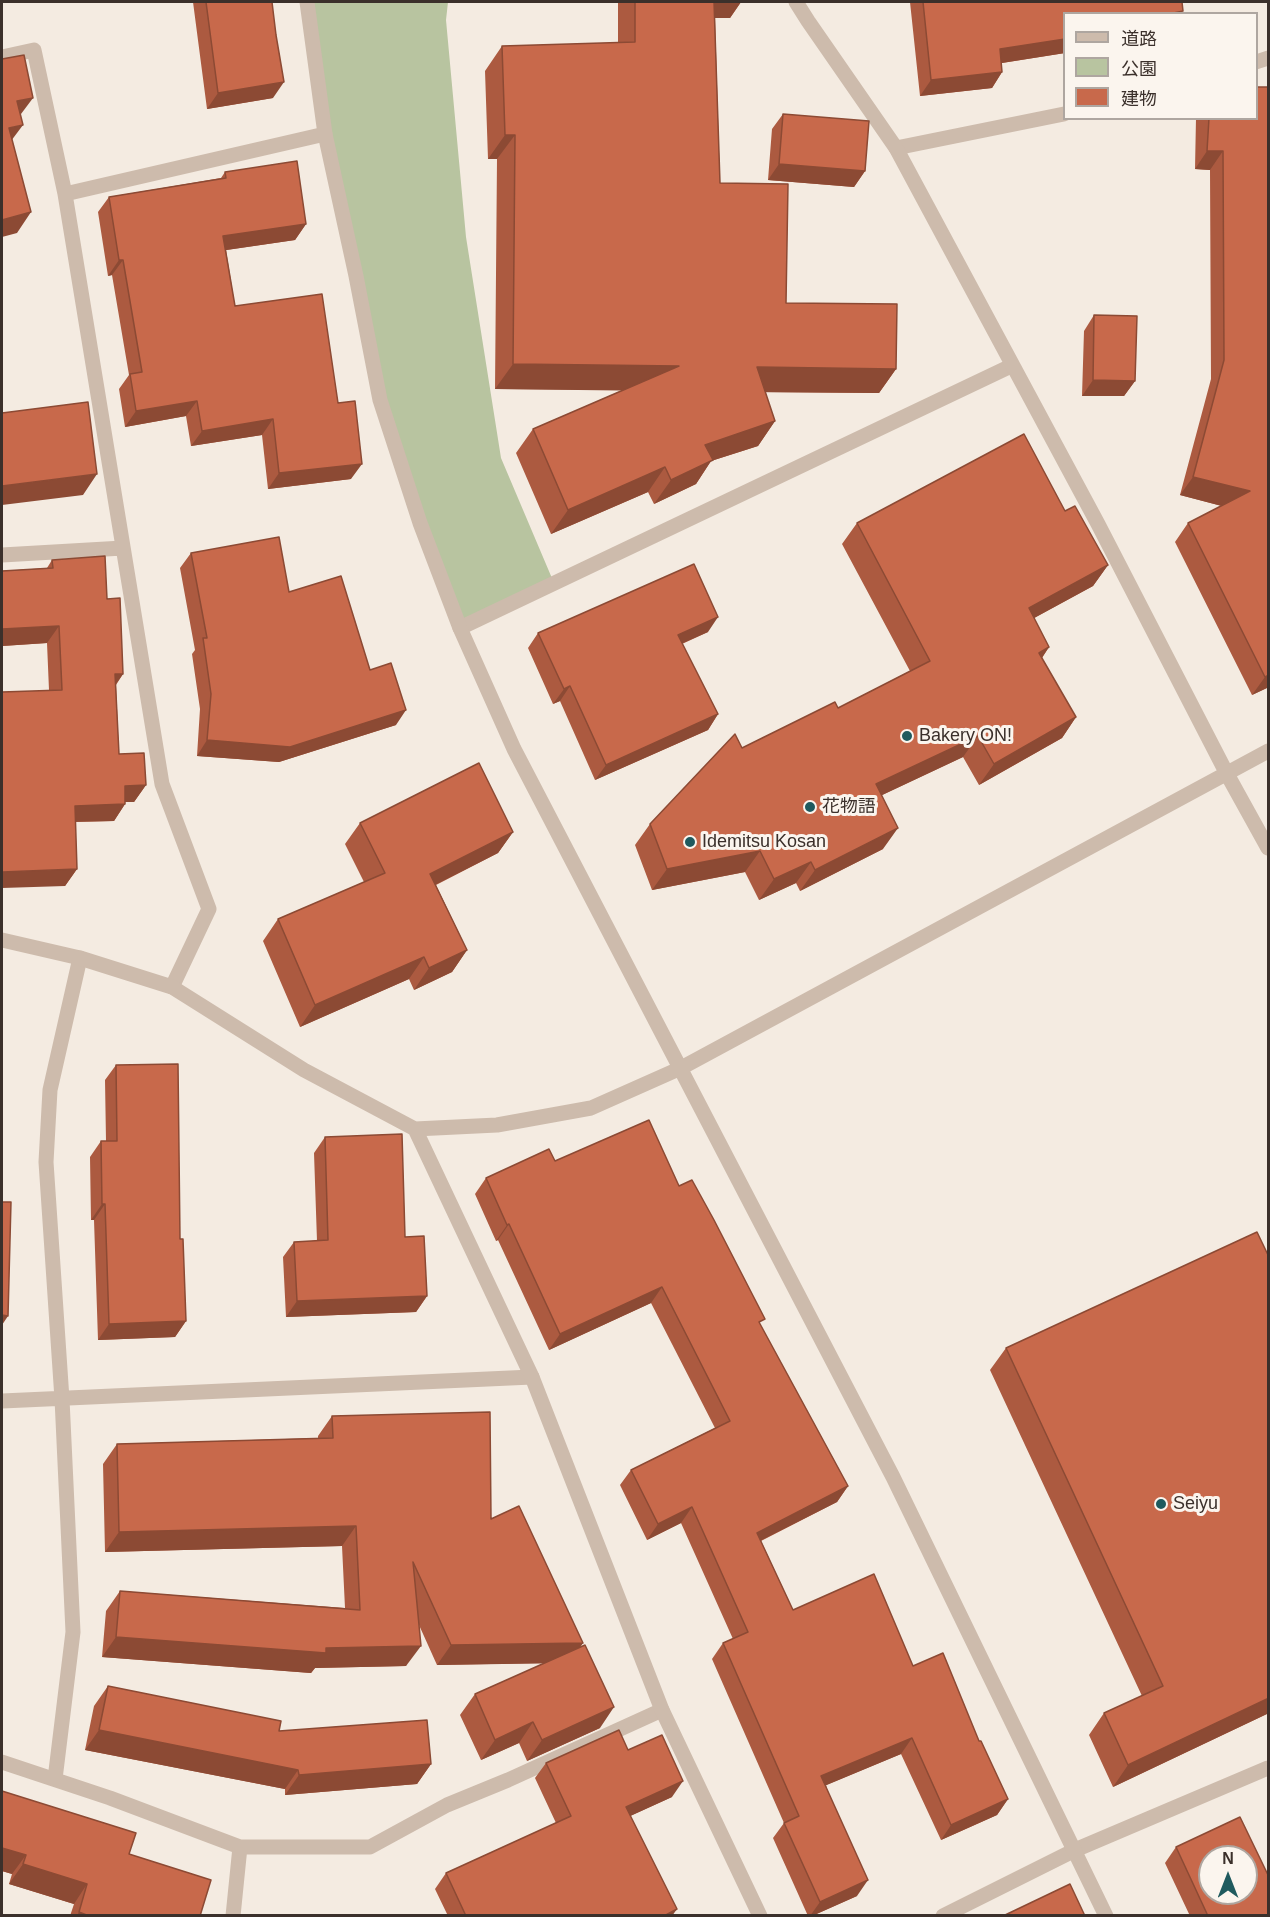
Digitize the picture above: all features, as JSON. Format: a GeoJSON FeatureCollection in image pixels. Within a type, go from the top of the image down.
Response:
{"type":"FeatureCollection","features":[{"type":"Feature","properties":{"kind":"street"},"geometry":{"type":"LineString","coordinates":[[307,2],[325,134],[380,400],[420,523],[460,628],[514,749],[893,1477],[1106,1916]]}},
{"type":"Feature","properties":{"kind":"street"},"geometry":{"type":"LineString","coordinates":[[796,2],[896,148],[1011,366],[1098,524],[1227,774],[1269,848]]}},
{"type":"Feature","properties":{"kind":"street"},"geometry":{"type":"LineString","coordinates":[[2,57],[34,50],[65,194],[162,784],[209,909],[172,987]]}},
{"type":"Feature","properties":{"kind":"street"},"geometry":{"type":"LineString","coordinates":[[896,148],[1063,114]]}},
{"type":"Feature","properties":{"kind":"street"},"geometry":{"type":"LineString","coordinates":[[65,194],[325,134]]}},
{"type":"Feature","properties":{"kind":"street"},"geometry":{"type":"LineString","coordinates":[[460,628],[1011,366]]}},
{"type":"Feature","properties":{"kind":"street"},"geometry":{"type":"LineString","coordinates":[[2,555],[123,548]]}},
{"type":"Feature","properties":{"kind":"street"},"geometry":{"type":"LineString","coordinates":[[2,940],[80,958],[172,987],[304,1070],[415,1129],[497,1125],[591,1108],[681,1068],[1269,751]]}},
{"type":"Feature","properties":{"kind":"street"},"geometry":{"type":"LineString","coordinates":[[55,1779],[73,1632],[62,1399],[46,1162],[50,1090],[80,958]]}},
{"type":"Feature","properties":{"kind":"street"},"geometry":{"type":"LineString","coordinates":[[415,1129],[532,1377],[662,1710],[760,1916]]}},
{"type":"Feature","properties":{"kind":"street"},"geometry":{"type":"LineString","coordinates":[[2,1401],[532,1377]]}},
{"type":"Feature","properties":{"kind":"street"},"geometry":{"type":"LineString","coordinates":[[2,1762],[55,1779],[240,1847],[370,1847],[447,1805],[662,1710]]}},
{"type":"Feature","properties":{"kind":"street"},"geometry":{"type":"LineString","coordinates":[[943,1916],[1075,1850],[1269,1768]]}},
{"type":"Feature","properties":{"kind":"street"},"geometry":{"type":"LineString","coordinates":[[233,1916],[240,1847]]}},
{"type":"Feature","properties":{"kind":"green space"},"geometry":{"type":"Polygon","coordinates":[[[307,2],[448,2],[446,20],[466,237],[501,458],[554,583],[460,628],[380,400],[307,2]]]}},
{"type":"Feature","properties":{"kind":"building"},"geometry":{"type":"Polygon","coordinates":[[[206,2],[272,2],[284,82],[218,93],[206,2]]]}},
{"type":"Feature","properties":{"kind":"building"},"geometry":{"type":"Polygon","coordinates":[[[635,2],[714,2],[720,183],[788,184],[786,303],[897,304],[896,369],[757,367],[775,421],[705,445],[713,460],[671,480],[665,467],[568,510],[533,429],[679,366],[513,364],[515,135],[505,135],[502,46],[635,42],[635,2]]]}},
{"type":"Feature","properties":{"kind":"building"},"geometry":{"type":"Polygon","coordinates":[[[923,2],[1182,2],[1183,11],[1178,12],[1063,12],[1063,39],[1000,49],[1002,72],[931,80],[923,2]]]}},
{"type":"Feature","properties":{"kind":"building"},"geometry":{"type":"Polygon","coordinates":[[[24,55],[33,98],[17,101],[23,125],[9,128],[31,212],[2,220],[2,59],[24,55]]]}},
{"type":"Feature","properties":{"kind":"building"},"geometry":{"type":"Polygon","coordinates":[[[1258,87],[1269,87],[1269,675],[1265,677],[1188,523],[1250,491],[1193,477],[1224,360],[1223,151],[1207,151],[1209,120],[1258,120],[1258,87]]]}},
{"type":"Feature","properties":{"kind":"building"},"geometry":{"type":"Polygon","coordinates":[[[783,114],[869,121],[865,171],[779,164],[783,114]]]}},
{"type":"Feature","properties":{"kind":"building"},"geometry":{"type":"Polygon","coordinates":[[[297,161],[306,224],[223,236],[235,306],[322,294],[338,403],[355,401],[362,464],[279,473],[273,419],[202,431],[197,401],[136,411],[130,374],[142,372],[123,260],[119,260],[109,197],[226,178],[225,172],[297,161]]]}},
{"type":"Feature","properties":{"kind":"building"},"geometry":{"type":"Polygon","coordinates":[[[1094,315],[1137,316],[1135,381],[1093,380],[1094,315]]]}},
{"type":"Feature","properties":{"kind":"building"},"geometry":{"type":"Polygon","coordinates":[[[88,402],[97,474],[2,486],[2,413],[88,402]]]}},
{"type":"Feature","properties":{"kind":"building"},"geometry":{"type":"Polygon","coordinates":[[[1024,434],[1065,511],[1075,506],[1108,565],[1029,608],[1049,647],[1039,653],[1076,717],[994,764],[978,736],[876,784],[898,828],[815,870],[811,862],[774,879],[760,851],[667,869],[650,824],[735,734],[742,748],[835,702],[838,708],[930,661],[857,523],[1024,434]]]}},
{"type":"Feature","properties":{"kind":"building"},"geometry":{"type":"Polygon","coordinates":[[[279,537],[289,592],[341,576],[370,670],[391,663],[406,710],[290,747],[207,740],[211,694],[203,638],[207,638],[191,553],[279,537]]]}},
{"type":"Feature","properties":{"kind":"building"},"geometry":{"type":"Polygon","coordinates":[[[105,556],[107,599],[120,598],[123,674],[115,674],[119,754],[144,753],[146,785],[125,786],[125,804],[75,806],[77,869],[2,872],[2,692],[62,690],[59,626],[2,629],[2,571],[53,568],[52,560],[105,556]]]}},
{"type":"Feature","properties":{"kind":"building"},"geometry":{"type":"Polygon","coordinates":[[[694,564],[718,617],[678,635],[718,714],[606,765],[570,686],[564,689],[538,633],[694,564]]]}},
{"type":"Feature","properties":{"kind":"building"},"geometry":{"type":"Polygon","coordinates":[[[479,763],[513,832],[430,874],[467,950],[429,968],[424,957],[315,1005],[278,919],[385,873],[360,823],[479,763]]]}},
{"type":"Feature","properties":{"kind":"building"},"geometry":{"type":"Polygon","coordinates":[[[178,1064],[180,1239],[183,1239],[186,1321],[109,1324],[101,1141],[117,1141],[116,1065],[178,1064]]]}},
{"type":"Feature","properties":{"kind":"building"},"geometry":{"type":"Polygon","coordinates":[[[649,1120],[679,1186],[692,1180],[714,1220],[765,1319],[759,1322],[848,1486],[757,1533],[793,1610],[874,1574],[913,1666],[943,1653],[979,1741],[1008,1799],[951,1825],[912,1738],[821,1776],[868,1880],[820,1902],[784,1823],[799,1816],[723,1643],[748,1632],[692,1507],[658,1524],[631,1470],[730,1421],[662,1287],[560,1334],[486,1178],[549,1149],[555,1161],[649,1120]]]}},
{"type":"Feature","properties":{"kind":"building"},"geometry":{"type":"Polygon","coordinates":[[[402,1134],[405,1237],[424,1236],[427,1296],[297,1301],[294,1242],[328,1240],[325,1137],[402,1134]]]}},
{"type":"Feature","properties":{"kind":"building"},"geometry":{"type":"Polygon","coordinates":[[[2,1202],[11,1202],[8,1316],[2,1315],[2,1202]]]}},
{"type":"Feature","properties":{"kind":"building","name":"Seiyu"},"geometry":{"type":"Polygon","coordinates":[[[1257,1232],[1269,1257],[1269,1698],[1128,1765],[1104,1713],[1163,1686],[1006,1348],[1257,1232]]]}},
{"type":"Feature","properties":{"kind":"building"},"geometry":{"type":"Polygon","coordinates":[[[490,1412],[491,1519],[519,1506],[583,1643],[451,1645],[413,1562],[421,1646],[326,1648],[326,1653],[116,1637],[120,1591],[360,1610],[356,1526],[119,1532],[117,1444],[333,1438],[332,1416],[490,1412]]]}},
{"type":"Feature","properties":{"kind":"building"},"geometry":{"type":"Polygon","coordinates":[[[585,1645],[614,1707],[542,1740],[533,1722],[495,1740],[475,1694],[585,1645]]]}},
{"type":"Feature","properties":{"kind":"building"},"geometry":{"type":"Polygon","coordinates":[[[108,1686],[281,1721],[279,1731],[427,1720],[431,1764],[299,1775],[298,1770],[99,1730],[108,1686]]]}},
{"type":"Feature","properties":{"kind":"building"},"geometry":{"type":"Polygon","coordinates":[[[619,1730],[628,1750],[662,1735],[683,1781],[626,1807],[677,1909],[664,1916],[466,1916],[446,1873],[571,1816],[546,1763],[619,1730]]]}},
{"type":"Feature","properties":{"kind":"building"},"geometry":{"type":"Polygon","coordinates":[[[2,1791],[136,1833],[129,1854],[211,1880],[200,1916],[89,1916],[79,1912],[87,1884],[23,1864],[26,1855],[2,1848],[2,1791]]]}},
{"type":"Feature","properties":{"kind":"building"},"geometry":{"type":"Polygon","coordinates":[[[1240,1817],[1254,1845],[1198,1845],[1198,1894],[1176,1847],[1240,1817]]]}},
{"type":"Feature","properties":{"kind":"building"},"geometry":{"type":"Polygon","coordinates":[[[1258,1854],[1269,1877],[1269,1916],[1208,1916],[1203,1905],[1258,1905],[1258,1854]]]}},
{"type":"Feature","properties":{"kind":"building"},"geometry":{"type":"Polygon","coordinates":[[[1070,1884],[1085,1916],[1003,1916],[1070,1884]]]}},
{"type":"Feature","properties":{"kind":"place","name":"Bakery ON!"},"geometry":{"type":"Point","coordinates":[907,736]}},
{"type":"Feature","properties":{"kind":"place","name":"花物語"},"geometry":{"type":"Point","coordinates":[810,807]}},
{"type":"Feature","properties":{"kind":"place","name":"Idemitsu Kosan"},"geometry":{"type":"Point","coordinates":[690,842]}},
{"type":"Feature","properties":{"kind":"place","name":"Seiyu"},"geometry":{"type":"Point","coordinates":[1161,1504]}}]}
